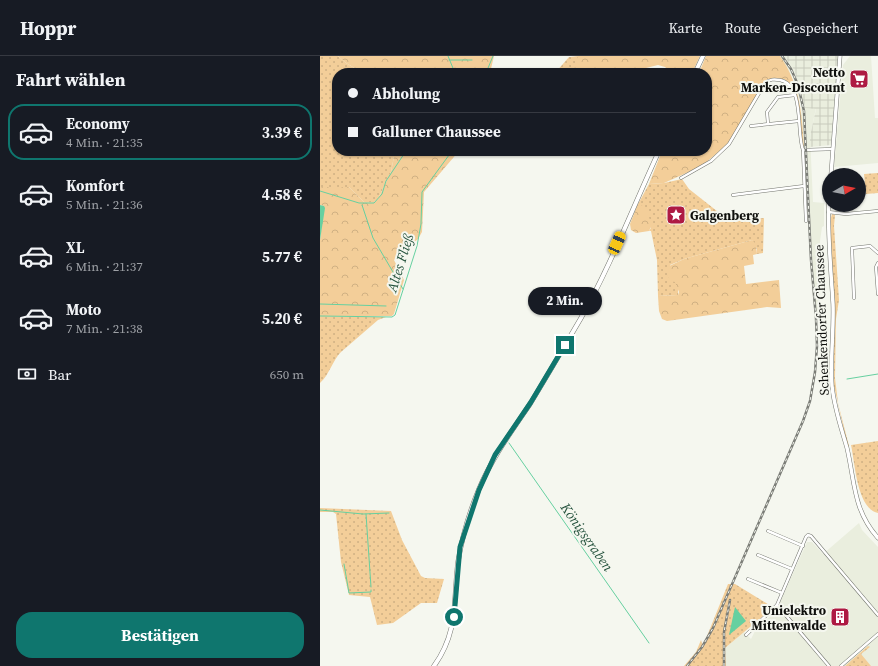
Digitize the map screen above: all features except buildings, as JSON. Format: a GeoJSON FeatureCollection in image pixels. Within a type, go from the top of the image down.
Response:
{"type":"FeatureCollection","features":[{"type":"Feature","properties":{"kind":"main road"},"geometry":{"type":"LineString","coordinates":[[697,68],[703,56]]}},
{"type":"Feature","properties":{"kind":"main road"},"geometry":{"type":"LineString","coordinates":[[831,168],[840,56]]}},
{"type":"Feature","properties":{"kind":"main road"},"geometry":{"type":"LineString","coordinates":[[434,666],[445,647],[453,622],[458,564],[468,517],[491,463],[529,405],[565,345],[598,285],[657,156]]}},
{"type":"Feature","properties":{"kind":"main road","name":"Schenkendorfer Chaussee"},"geometry":{"type":"LineString","coordinates":[[828,212],[833,310],[831,363],[833,393],[848,455],[857,502],[866,523],[878,538]]}},
{"type":"Feature","properties":{"kind":"street"},"geometry":{"type":"LineString","coordinates":[[681,178],[711,161],[730,144],[768,81],[775,79],[785,82],[790,85],[795,94],[799,121],[800,143],[803,150],[806,220]]}},
{"type":"Feature","properties":{"kind":"street"},"geometry":{"type":"LineString","coordinates":[[768,124],[767,112],[778,97],[795,94]]}},
{"type":"Feature","properties":{"kind":"street"},"geometry":{"type":"LineString","coordinates":[[750,126],[799,121]]}},
{"type":"Feature","properties":{"kind":"street"},"geometry":{"type":"LineString","coordinates":[[803,150],[833,149]]}},
{"type":"Feature","properties":{"kind":"street"},"geometry":{"type":"LineString","coordinates":[[733,195],[804,186]]}},
{"type":"Feature","properties":{"kind":"street"},"geometry":{"type":"LineString","coordinates":[[828,212],[846,214],[878,211]]}},
{"type":"Feature","properties":{"kind":"street"},"geometry":{"type":"LineString","coordinates":[[854,298],[852,248],[870,246],[878,253]]}},
{"type":"Feature","properties":{"kind":"street"},"geometry":{"type":"LineString","coordinates":[[878,263],[876,267],[878,294]]}},
{"type":"Feature","properties":{"kind":"street"},"geometry":{"type":"LineString","coordinates":[[768,531],[803,546]]}},
{"type":"Feature","properties":{"kind":"street"},"geometry":{"type":"LineString","coordinates":[[746,635],[777,605],[808,535],[811,536],[878,615]]}},
{"type":"Feature","properties":{"kind":"street"},"geometry":{"type":"LineString","coordinates":[[758,555],[792,569]]}},
{"type":"Feature","properties":{"kind":"street"},"geometry":{"type":"LineString","coordinates":[[748,579],[782,593]]}},
{"type":"Feature","properties":{"kind":"street"},"geometry":{"type":"LineString","coordinates":[[777,605],[829,666]]}},
{"type":"Feature","properties":{"kind":"street"},"geometry":{"type":"LineString","coordinates":[[841,666],[878,634]]}},
{"type":"Feature","properties":{"kind":"shaded area"},"geometry":{"type":"Polygon","coordinates":[[[780,56],[784,56],[793,68],[805,108],[816,108],[810,136],[813,202],[822,203],[822,212],[824,212],[824,226],[822,227],[820,241],[822,279],[817,322],[815,322],[812,285],[801,105],[793,77],[780,56]]]}},
{"type":"Feature","properties":{"kind":"shaded area"},"geometry":{"type":"Polygon","coordinates":[[[784,56],[838,56],[831,145],[810,147],[810,136],[816,109],[805,108],[793,68],[784,56]]]}},
{"type":"Feature","properties":{"kind":"shaded area"},"geometry":{"type":"Polygon","coordinates":[[[850,56],[871,56],[875,118],[878,118],[878,163],[834,167],[843,65],[850,56]]]}},
{"type":"Feature","properties":{"kind":"shaded area"},"geometry":{"type":"Polygon","coordinates":[[[320,205],[324,206],[325,208],[320,240],[320,205]]]}},
{"type":"Feature","properties":{"kind":"shaded area"},"geometry":{"type":"Polygon","coordinates":[[[859,523],[862,530],[878,547],[878,666],[726,666],[725,648],[744,632],[751,639],[756,629],[774,613],[807,542],[812,542],[823,554],[859,523]]]}},
{"type":"Feature","properties":{"kind":"shaded area"},"geometry":{"type":"Polygon","coordinates":[[[735,607],[746,621],[729,635],[735,607]]]}},
{"type":"Feature","properties":{"kind":"green space"},"geometry":{"type":"Polygon","coordinates":[[[320,56],[338,56],[354,68],[332,68],[332,156],[394,156],[391,172],[378,199],[374,202],[365,203],[349,187],[320,187],[320,56]]]}},
{"type":"Feature","properties":{"kind":"green space"},"geometry":{"type":"Polygon","coordinates":[[[338,56],[494,56],[491,68],[354,68],[338,56]]]}},
{"type":"Feature","properties":{"kind":"green space"},"geometry":{"type":"Polygon","coordinates":[[[570,56],[700,56],[694,68],[666,68],[658,65],[646,68],[574,68],[578,57],[570,56]]]}},
{"type":"Feature","properties":{"kind":"green space"},"geometry":{"type":"Polygon","coordinates":[[[706,56],[780,56],[792,77],[799,99],[804,147],[801,141],[800,114],[797,95],[792,86],[784,79],[768,79],[729,143],[702,166],[664,183],[649,184],[660,156],[712,156],[712,68],[701,68],[706,56]]]}},
{"type":"Feature","properties":{"kind":"green space"},"geometry":{"type":"Polygon","coordinates":[[[569,57],[579,57],[575,68],[559,68],[569,57]]]}},
{"type":"Feature","properties":{"kind":"green space"},"geometry":{"type":"Polygon","coordinates":[[[394,156],[455,156],[424,192],[422,232],[418,239],[394,260],[404,280],[394,314],[392,316],[320,316],[320,240],[324,206],[320,205],[320,187],[349,187],[365,203],[374,202],[378,199],[391,172],[394,156]]]}},
{"type":"Feature","properties":{"kind":"green space"},"geometry":{"type":"Polygon","coordinates":[[[878,173],[878,193],[866,194],[866,174],[878,173]]]}},
{"type":"Feature","properties":{"kind":"green space"},"geometry":{"type":"Polygon","coordinates":[[[682,179],[689,189],[731,221],[764,218],[763,253],[757,254],[757,249],[752,240],[684,259],[670,265],[678,287],[678,295],[658,296],[657,260],[651,231],[649,231],[651,228],[637,206],[649,184],[664,183],[682,179]]]}},
{"type":"Feature","properties":{"kind":"green space"},"geometry":{"type":"Polygon","coordinates":[[[640,204],[645,208],[652,225],[649,231],[636,233],[631,230],[630,224],[637,206],[640,204]]]}},
{"type":"Feature","properties":{"kind":"green space"},"geometry":{"type":"Polygon","coordinates":[[[832,214],[835,215],[834,226],[839,300],[836,319],[835,378],[838,403],[849,446],[848,448],[834,386],[834,302],[830,221],[832,214]]]}},
{"type":"Feature","properties":{"kind":"green space"},"geometry":{"type":"Polygon","coordinates":[[[752,240],[756,244],[757,254],[753,255],[754,264],[744,266],[746,284],[779,280],[781,308],[767,307],[667,321],[662,319],[659,311],[658,296],[678,295],[679,292],[675,282],[670,281],[666,271],[667,267],[684,259],[752,240]]]}},
{"type":"Feature","properties":{"kind":"green space"},"geometry":{"type":"Polygon","coordinates":[[[320,316],[386,317],[378,320],[341,352],[320,383],[320,316]]]}},
{"type":"Feature","properties":{"kind":"green space"},"geometry":{"type":"Polygon","coordinates":[[[878,441],[878,513],[871,510],[865,503],[861,494],[851,445],[878,441]]]}},
{"type":"Feature","properties":{"kind":"green space"},"geometry":{"type":"Polygon","coordinates":[[[320,508],[391,511],[402,540],[421,576],[425,578],[444,579],[437,603],[421,603],[393,623],[377,625],[370,597],[349,595],[341,562],[336,514],[333,512],[320,512],[320,508]]]}},
{"type":"Feature","properties":{"kind":"green space"},"geometry":{"type":"Polygon","coordinates":[[[728,584],[735,584],[771,606],[762,617],[725,648],[726,666],[684,666],[696,652],[701,640],[703,646],[728,584]]]}},
{"type":"Feature","properties":{"kind":"green space"},"geometry":{"type":"Polygon","coordinates":[[[868,646],[870,647],[861,654],[871,666],[845,666],[868,646]]]}},
{"type":"Feature","properties":{"kind":"waterway"},"geometry":{"type":"LineString","coordinates":[[448,56],[453,68]]}},
{"type":"Feature","properties":{"kind":"waterway","name":"Altes Fließ"},"geometry":{"type":"LineString","coordinates":[[488,68],[493,56]]}},
{"type":"Feature","properties":{"kind":"waterway"},"geometry":{"type":"LineString","coordinates":[[449,60],[472,60]]}},
{"type":"Feature","properties":{"kind":"waterway"},"geometry":{"type":"LineString","coordinates":[[320,191],[359,203],[374,203],[382,194],[386,181],[403,156]]}},
{"type":"Feature","properties":{"kind":"waterway","name":"Altes Fließ"},"geometry":{"type":"LineString","coordinates":[[320,316],[392,317],[395,315],[417,246],[421,224],[422,192],[448,156]]}},
{"type":"Feature","properties":{"kind":"waterway"},"geometry":{"type":"LineString","coordinates":[[362,205],[373,238],[403,289]]}},
{"type":"Feature","properties":{"kind":"waterway"},"geometry":{"type":"LineString","coordinates":[[320,304],[386,306]]}},
{"type":"Feature","properties":{"kind":"waterway"},"geometry":{"type":"LineString","coordinates":[[847,379],[878,374]]}},
{"type":"Feature","properties":{"kind":"waterway","name":"Königsgraben"},"geometry":{"type":"LineString","coordinates":[[509,443],[649,643]]}},
{"type":"Feature","properties":{"kind":"waterway"},"geometry":{"type":"LineString","coordinates":[[320,510],[363,514],[389,513]]}},
{"type":"Feature","properties":{"kind":"waterway"},"geometry":{"type":"LineString","coordinates":[[366,514],[371,587]]}},
{"type":"Feature","properties":{"kind":"waterway"},"geometry":{"type":"LineString","coordinates":[[344,564],[349,593],[371,592],[371,590]]}},
{"type":"Feature","properties":{"kind":"railway"},"geometry":{"type":"LineString","coordinates":[[687,666],[702,647],[713,628],[803,421],[810,401],[815,372],[817,346],[816,318],[811,260],[804,111],[798,85],[791,69],[782,56]]}},
{"type":"Feature","properties":{"kind":"railway"},"geometry":{"type":"LineString","coordinates":[[724,666],[724,632],[730,600]]}},
{"type":"Feature","properties":{"kind":"place","name":"Netto Marken-Discount"},"geometry":{"type":"Point","coordinates":[859,79]}},
{"type":"Feature","properties":{"kind":"place","name":"Galgenberg"},"geometry":{"type":"Point","coordinates":[676,215]}},
{"type":"Feature","properties":{"kind":"place","name":"Unielektro Mittenwalde"},"geometry":{"type":"Point","coordinates":[840,617]}},
{"type":"Feature","properties":{"kind":"route"},"geometry":{"type":"LineString","coordinates":[[454,617],[460,547],[468,517],[479,490],[495,455],[531,402],[565,345]]}}]}
